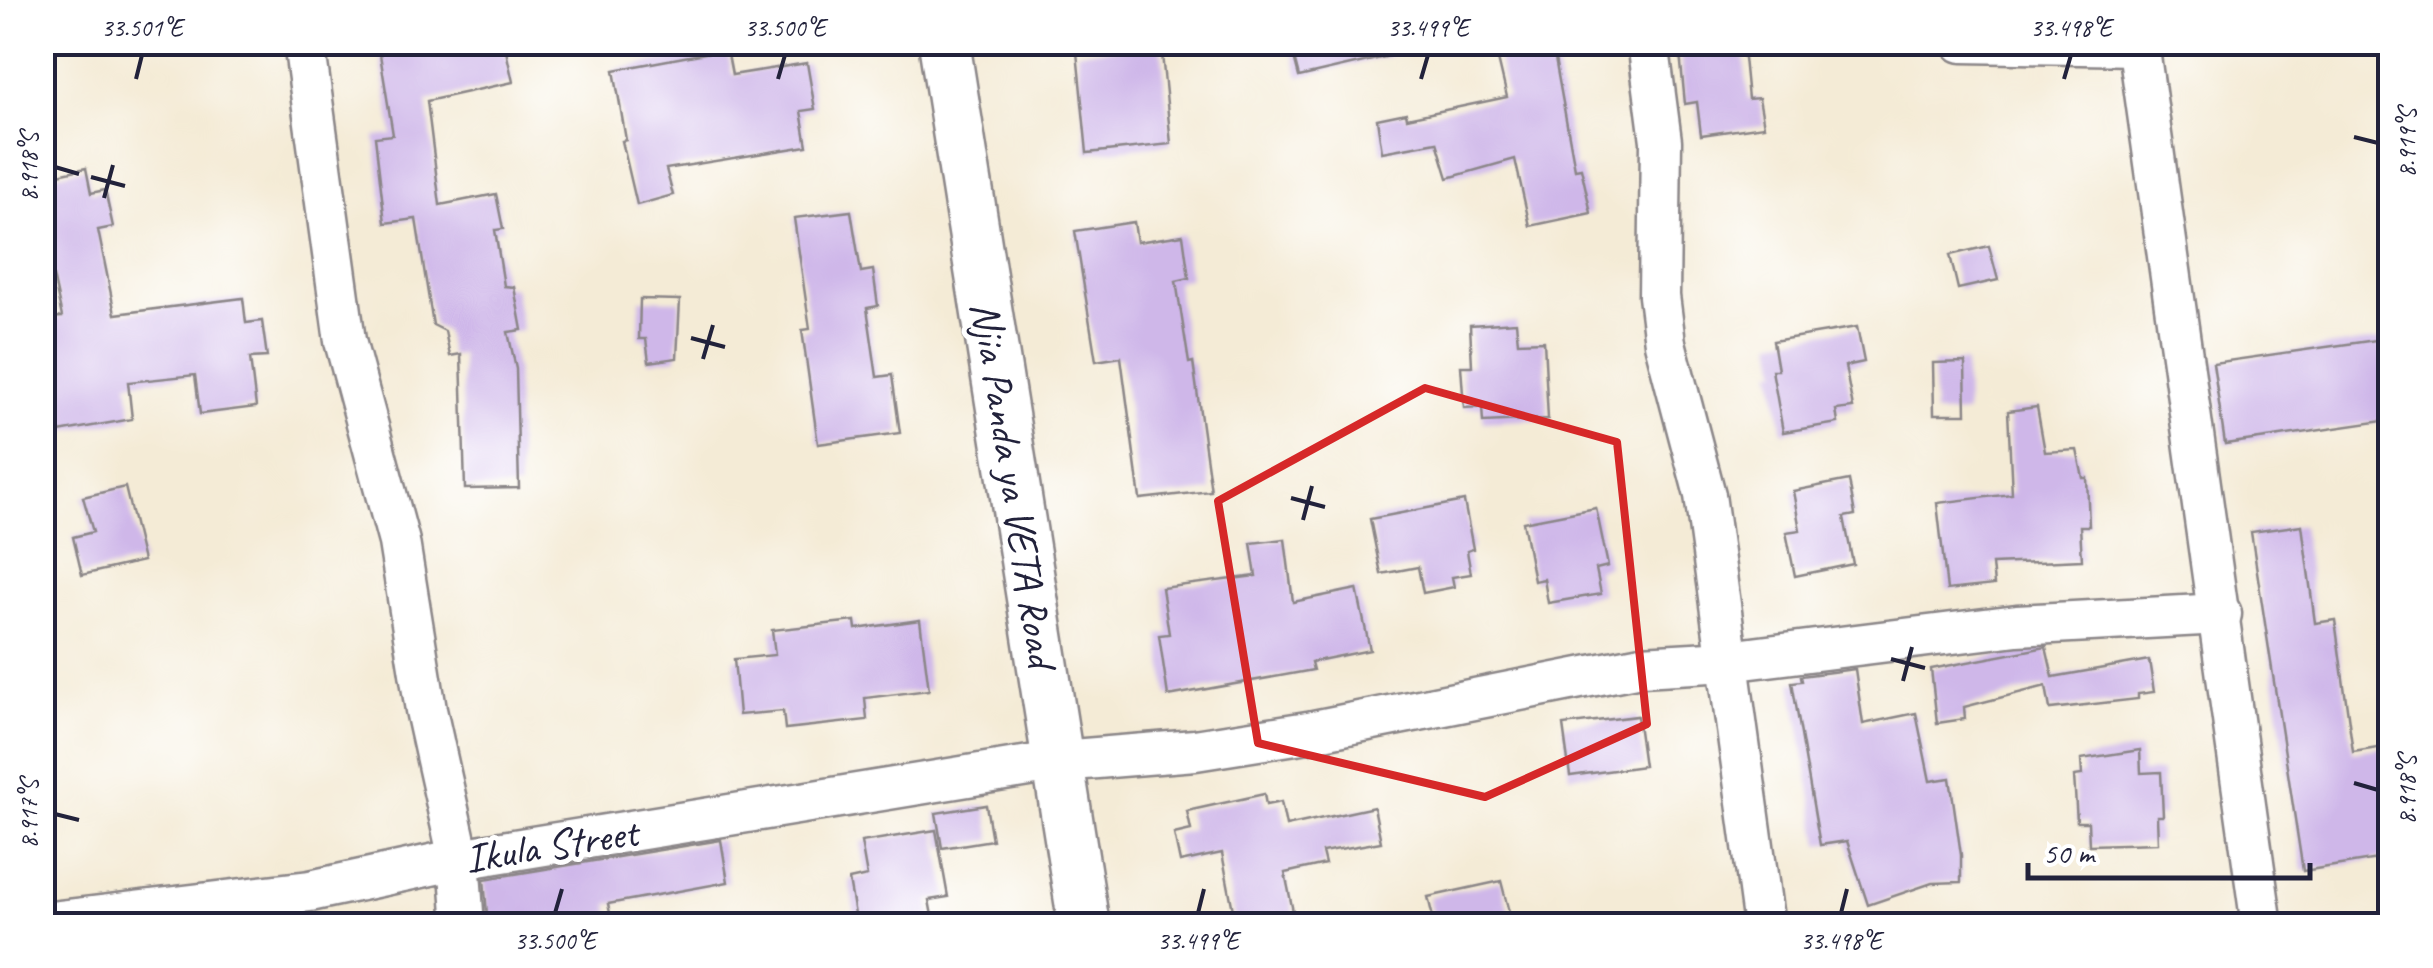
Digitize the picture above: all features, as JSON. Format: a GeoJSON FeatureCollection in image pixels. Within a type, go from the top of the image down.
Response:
{"type":"FeatureCollection","features":[{"type":"Feature","properties":{"kind":"street"},"geometry":{"type":"LineString","coordinates":[[304,42],[345,341],[398,542],[426,710],[459,859],[464,926]]}},
{"type":"Feature","properties":{"kind":"street","name":"Njia Panda ya VETA Road"},"geometry":{"type":"LineString","coordinates":[[944,42],[1084,926]]}},
{"type":"Feature","properties":{"kind":"street"},"geometry":{"type":"LineString","coordinates":[[1648,42],[1662,140],[1659,296],[1665,343],[1706,495],[1764,926]]}},
{"type":"Feature","properties":{"kind":"street"},"geometry":{"type":"LineString","coordinates":[[1962,42],[2138,44],[2262,926]]}},
{"type":"Feature","properties":{"kind":"street","name":"Ikula Street"},"geometry":{"type":"LineString","coordinates":[[42,923],[310,890],[459,859],[1060,761],[1195,750],[1641,666],[1728,662],[2017,625],[2220,614]]}},
{"type":"Feature","properties":{"kind":"highlighted area"},"geometry":{"type":"Polygon","coordinates":[[[1425,388],[1617,442],[1647,724],[1485,797],[1258,743],[1218,501],[1425,388]]]}},
{"type":"Feature","properties":{"kind":"building"},"geometry":{"type":"Polygon","coordinates":[[[378,42],[504,42],[513,82],[427,101],[440,205],[496,194],[503,229],[495,230],[504,286],[514,287],[522,330],[508,332],[516,369],[519,488],[465,489],[461,354],[450,356],[445,331],[433,325],[416,219],[385,223],[375,137],[393,135],[378,42]]]}},
{"type":"Feature","properties":{"kind":"building"},"geometry":{"type":"Polygon","coordinates":[[[1290,42],[1393,42],[1394,55],[1299,77],[1290,42]]]}},
{"type":"Feature","properties":{"kind":"building"},"geometry":{"type":"Polygon","coordinates":[[[1494,42],[1552,42],[1575,169],[1581,168],[1591,213],[1530,226],[1515,159],[1448,178],[1437,142],[1382,152],[1377,119],[1406,113],[1407,118],[1507,97],[1494,42]]]}},
{"type":"Feature","properties":{"kind":"building"},"geometry":{"type":"Polygon","coordinates":[[[1161,44],[1171,144],[1087,153],[1077,52],[1161,44]]]}},
{"type":"Feature","properties":{"kind":"building"},"geometry":{"type":"Polygon","coordinates":[[[1743,47],[1748,99],[1759,98],[1764,126],[1701,135],[1697,102],[1685,104],[1680,53],[1743,47]]]}},
{"type":"Feature","properties":{"kind":"building"},"geometry":{"type":"Polygon","coordinates":[[[727,49],[732,75],[807,63],[815,109],[801,111],[807,146],[666,169],[673,195],[637,205],[622,141],[626,140],[614,70],[727,49]]]}},
{"type":"Feature","properties":{"kind":"building"},"geometry":{"type":"Polygon","coordinates":[[[86,168],[91,193],[105,190],[113,227],[98,230],[115,314],[243,298],[246,323],[262,321],[267,357],[250,358],[256,407],[200,414],[195,375],[128,382],[132,419],[42,435],[42,318],[62,317],[42,225],[42,202],[54,200],[49,176],[86,168]]]}},
{"type":"Feature","properties":{"kind":"building"},"geometry":{"type":"Polygon","coordinates":[[[851,211],[861,272],[873,270],[878,306],[867,308],[877,377],[892,375],[900,433],[818,444],[802,330],[810,329],[794,218],[851,211]]]}},
{"type":"Feature","properties":{"kind":"building"},"geometry":{"type":"Polygon","coordinates":[[[1134,222],[1137,242],[1183,235],[1189,278],[1176,281],[1189,363],[1193,362],[1211,491],[1140,499],[1121,357],[1096,361],[1075,231],[1134,222]]]}},
{"type":"Feature","properties":{"kind":"building"},"geometry":{"type":"Polygon","coordinates":[[[1989,246],[1998,280],[1958,289],[1950,255],[1989,246]]]}},
{"type":"Feature","properties":{"kind":"building"},"geometry":{"type":"Polygon","coordinates":[[[640,299],[680,300],[677,358],[649,362],[646,339],[639,339],[640,299]]]}},
{"type":"Feature","properties":{"kind":"building"},"geometry":{"type":"Polygon","coordinates":[[[1516,322],[1518,342],[1544,341],[1548,419],[1483,422],[1482,407],[1464,408],[1461,366],[1472,366],[1470,325],[1516,322]]]}},
{"type":"Feature","properties":{"kind":"building"},"geometry":{"type":"Polygon","coordinates":[[[1857,327],[1864,362],[1845,366],[1853,408],[1836,410],[1838,423],[1783,432],[1772,370],[1778,370],[1773,341],[1857,327]]]}},
{"type":"Feature","properties":{"kind":"building"},"geometry":{"type":"Polygon","coordinates":[[[2390,338],[2390,420],[2225,444],[2213,363],[2390,338]]]}},
{"type":"Feature","properties":{"kind":"building"},"geometry":{"type":"Polygon","coordinates":[[[1965,362],[1966,414],[1934,414],[1933,363],[1965,362]]]}},
{"type":"Feature","properties":{"kind":"building"},"geometry":{"type":"Polygon","coordinates":[[[2037,407],[2045,452],[2077,450],[2083,478],[2087,478],[2089,526],[2080,526],[2082,560],[1992,564],[1994,585],[1947,590],[1937,503],[2012,494],[2008,411],[2037,407]]]}},
{"type":"Feature","properties":{"kind":"building"},"geometry":{"type":"Polygon","coordinates":[[[1849,480],[1855,515],[1844,517],[1853,564],[1795,576],[1786,532],[1800,530],[1793,491],[1849,480]]]}},
{"type":"Feature","properties":{"kind":"building"},"geometry":{"type":"Polygon","coordinates":[[[125,487],[143,561],[82,575],[73,537],[93,532],[83,497],[125,487]]]}},
{"type":"Feature","properties":{"kind":"building"},"geometry":{"type":"Polygon","coordinates":[[[1464,501],[1473,549],[1467,551],[1471,574],[1452,577],[1454,587],[1423,593],[1418,567],[1381,574],[1370,519],[1464,501]]]}},
{"type":"Feature","properties":{"kind":"building"},"geometry":{"type":"Polygon","coordinates":[[[1596,508],[1608,566],[1596,569],[1601,594],[1548,603],[1544,579],[1534,581],[1523,522],[1596,508]]]}},
{"type":"Feature","properties":{"kind":"building"},"geometry":{"type":"Polygon","coordinates":[[[2302,525],[2315,623],[2335,620],[2353,752],[2390,746],[2390,857],[2303,871],[2251,532],[2302,525]]]}},
{"type":"Feature","properties":{"kind":"building"},"geometry":{"type":"Polygon","coordinates":[[[1285,539],[1293,602],[1357,589],[1370,650],[1311,662],[1313,670],[1168,696],[1159,635],[1169,634],[1162,588],[1256,576],[1251,543],[1285,539]]]}},
{"type":"Feature","properties":{"kind":"building"},"geometry":{"type":"Polygon","coordinates":[[[920,620],[929,690],[865,698],[867,720],[785,729],[783,711],[739,715],[734,659],[775,655],[772,630],[855,621],[856,629],[920,620]]]}},
{"type":"Feature","properties":{"kind":"building"},"geometry":{"type":"Polygon","coordinates":[[[2046,647],[2053,677],[2149,660],[2154,692],[2138,694],[2138,699],[2050,709],[2046,686],[1964,707],[1965,719],[1937,723],[1931,669],[2046,647]]]}},
{"type":"Feature","properties":{"kind":"building"},"geometry":{"type":"Polygon","coordinates":[[[1855,669],[1863,724],[1916,713],[1930,781],[1950,778],[1961,882],[1932,883],[1868,905],[1847,841],[1820,845],[1792,682],[1802,681],[1801,676],[1855,669]]]}},
{"type":"Feature","properties":{"kind":"building"},"geometry":{"type":"Polygon","coordinates":[[[1637,716],[1644,766],[1570,776],[1563,725],[1637,716]]]}},
{"type":"Feature","properties":{"kind":"building"},"geometry":{"type":"Polygon","coordinates":[[[2140,750],[2141,773],[2161,772],[2163,816],[2157,816],[2158,843],[2089,845],[2088,822],[2077,822],[2074,776],[2082,775],[2081,759],[2140,750]]]}},
{"type":"Feature","properties":{"kind":"building"},"geometry":{"type":"Polygon","coordinates":[[[1264,794],[1266,805],[1281,802],[1286,826],[1374,807],[1381,842],[1322,852],[1325,864],[1285,873],[1296,926],[1236,926],[1222,853],[1180,862],[1174,834],[1191,830],[1187,811],[1264,794]]]}},
{"type":"Feature","properties":{"kind":"building"},"geometry":{"type":"Polygon","coordinates":[[[986,805],[992,840],[942,848],[936,813],[986,805]]]}},
{"type":"Feature","properties":{"kind":"building"},"geometry":{"type":"Polygon","coordinates":[[[936,830],[948,897],[929,900],[934,926],[857,926],[849,880],[867,876],[861,842],[936,830]]]}},
{"type":"Feature","properties":{"kind":"building"},"geometry":{"type":"Polygon","coordinates":[[[721,840],[728,882],[608,904],[610,913],[588,918],[590,926],[488,926],[484,879],[721,840]]]}},
{"type":"Feature","properties":{"kind":"building"},"geometry":{"type":"Polygon","coordinates":[[[1501,881],[1510,916],[1468,926],[1435,926],[1428,897],[1501,881]]]}}]}
